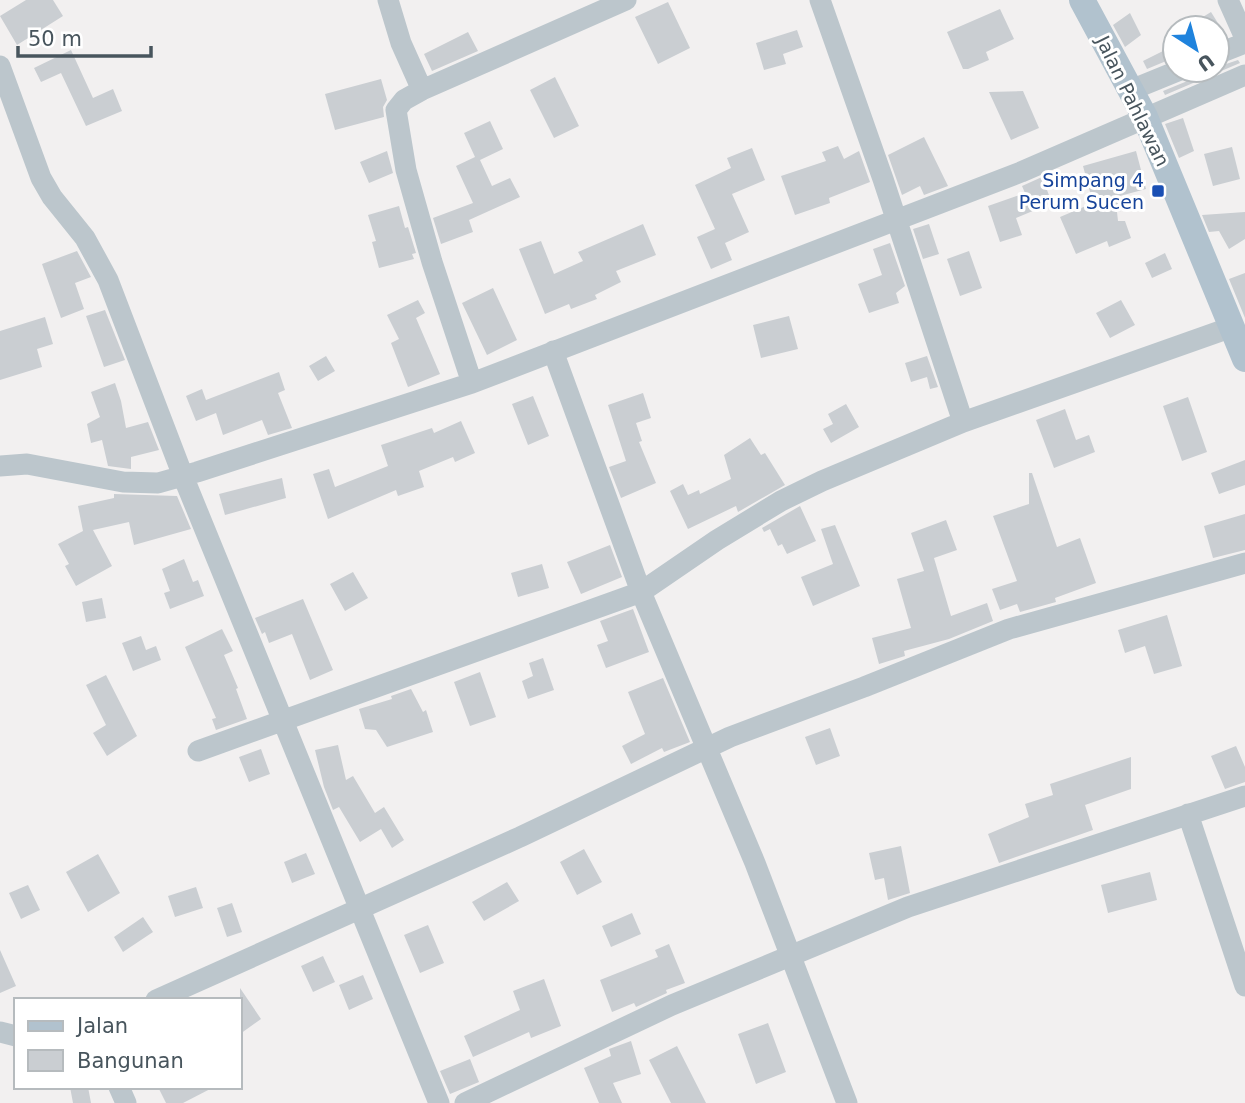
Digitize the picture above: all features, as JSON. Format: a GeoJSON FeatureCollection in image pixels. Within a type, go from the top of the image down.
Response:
{"type":"FeatureCollection","features":[{"type":"Feature","properties":{"kind":"main road","name":"Jalan Pahlawan"},"geometry":{"type":"LineString","coordinates":[[1082,0],[1145,117],[1245,359]]}},
{"type":"Feature","properties":{"kind":"street"},"geometry":{"type":"LineString","coordinates":[[388,0],[401,43],[422,90]]}},
{"type":"Feature","properties":{"kind":"street"},"geometry":{"type":"LineString","coordinates":[[472,383],[405,170],[396,110],[400,103],[422,90],[626,0]]}},
{"type":"Feature","properties":{"kind":"street"},"geometry":{"type":"LineString","coordinates":[[820,0],[897,220],[963,422]]}},
{"type":"Feature","properties":{"kind":"street"},"geometry":{"type":"LineString","coordinates":[[1228,0],[1245,40]]}},
{"type":"Feature","properties":{"kind":"street"},"geometry":{"type":"LineString","coordinates":[[0,66],[41,178],[52,197],[85,238],[108,280],[183,476],[439,1103]]}},
{"type":"Feature","properties":{"kind":"street"},"geometry":{"type":"LineString","coordinates":[[0,466],[27,464],[123,482],[158,483],[183,476],[472,383],[1021,172],[1245,75]]}},
{"type":"Feature","properties":{"kind":"street"},"geometry":{"type":"LineString","coordinates":[[1131,90],[1161,78]]}},
{"type":"Feature","properties":{"kind":"street"},"geometry":{"type":"LineString","coordinates":[[198,751],[641,592],[717,540],[781,501],[822,481],[963,422],[1232,327]]}},
{"type":"Feature","properties":{"kind":"street"},"geometry":{"type":"LineString","coordinates":[[553,351],[641,592],[755,863],[847,1103]]}},
{"type":"Feature","properties":{"kind":"street"},"geometry":{"type":"LineString","coordinates":[[161,998],[520,837],[706,748],[1009,629],[1245,563]]}},
{"type":"Feature","properties":{"kind":"street"},"geometry":{"type":"LineString","coordinates":[[466,1103],[672,1005],[908,907],[1245,796]]}},
{"type":"Feature","properties":{"kind":"street"},"geometry":{"type":"LineString","coordinates":[[1188,814],[1245,986]]}},
{"type":"Feature","properties":{"kind":"building"},"geometry":{"type":"Polygon","coordinates":[[[26,0],[53,0],[63,16],[17,45],[0,16],[26,0]]]}},
{"type":"Feature","properties":{"kind":"building"},"geometry":{"type":"Polygon","coordinates":[[[668,2],[690,48],[658,64],[635,17],[668,2]]]}},
{"type":"Feature","properties":{"kind":"building"},"geometry":{"type":"Polygon","coordinates":[[[1000,9],[1014,39],[986,52],[989,60],[963,69],[947,32],[1000,9]]]}},
{"type":"Feature","properties":{"kind":"building"},"geometry":{"type":"Polygon","coordinates":[[[1130,13],[1141,35],[1125,47],[1113,25],[1130,13]]]}},
{"type":"Feature","properties":{"kind":"building"},"geometry":{"type":"Polygon","coordinates":[[[797,30],[803,47],[783,54],[786,64],[764,70],[756,43],[797,30]]]}},
{"type":"Feature","properties":{"kind":"building"},"geometry":{"type":"Polygon","coordinates":[[[468,32],[478,51],[432,71],[424,54],[468,32]]]}},
{"type":"Feature","properties":{"kind":"building"},"geometry":{"type":"Polygon","coordinates":[[[71,50],[93,98],[113,89],[122,111],[86,126],[61,73],[41,82],[34,68],[71,50]]]}},
{"type":"Feature","properties":{"kind":"building"},"geometry":{"type":"Polygon","coordinates":[[[1161,52],[1161,63],[1147,69],[1143,61],[1161,52]]]}},
{"type":"Feature","properties":{"kind":"building"},"geometry":{"type":"Polygon","coordinates":[[[1238,60],[1240,63],[1231,67],[1231,62],[1238,60]]]}},
{"type":"Feature","properties":{"kind":"building"},"geometry":{"type":"Polygon","coordinates":[[[555,77],[579,126],[554,138],[530,90],[555,77]]]}},
{"type":"Feature","properties":{"kind":"building"},"geometry":{"type":"Polygon","coordinates":[[[381,79],[387,100],[383,107],[384,117],[335,130],[325,94],[381,79]]]}},
{"type":"Feature","properties":{"kind":"building"},"geometry":{"type":"Polygon","coordinates":[[[1180,84],[1191,84],[1165,95],[1163,91],[1180,84]]]}},
{"type":"Feature","properties":{"kind":"building"},"geometry":{"type":"Polygon","coordinates":[[[1023,91],[1039,128],[1011,140],[989,92],[1023,91]]]}},
{"type":"Feature","properties":{"kind":"building"},"geometry":{"type":"Polygon","coordinates":[[[1183,118],[1194,151],[1179,158],[1165,124],[1183,118]]]}},
{"type":"Feature","properties":{"kind":"building"},"geometry":{"type":"Polygon","coordinates":[[[490,121],[503,149],[480,160],[492,186],[510,178],[520,197],[469,220],[473,232],[441,244],[433,218],[473,203],[456,166],[475,157],[464,133],[490,121]]]}},
{"type":"Feature","properties":{"kind":"building"},"geometry":{"type":"Polygon","coordinates":[[[924,137],[948,186],[924,195],[920,186],[902,195],[888,155],[924,137]]]}},
{"type":"Feature","properties":{"kind":"building"},"geometry":{"type":"Polygon","coordinates":[[[838,146],[844,159],[859,151],[870,182],[829,198],[830,203],[795,215],[781,176],[826,161],[822,152],[838,146]]]}},
{"type":"Feature","properties":{"kind":"building"},"geometry":{"type":"Polygon","coordinates":[[[1232,147],[1240,179],[1213,186],[1204,154],[1232,147]]]}},
{"type":"Feature","properties":{"kind":"building"},"geometry":{"type":"Polygon","coordinates":[[[752,148],[765,180],[732,194],[749,232],[725,243],[732,260],[711,269],[697,237],[715,229],[695,185],[731,168],[727,158],[752,148]]]}},
{"type":"Feature","properties":{"kind":"building"},"geometry":{"type":"Polygon","coordinates":[[[387,151],[393,173],[369,183],[360,162],[387,151]]]}},
{"type":"Feature","properties":{"kind":"building"},"geometry":{"type":"Polygon","coordinates":[[[1136,151],[1146,189],[1116,197],[1121,211],[1117,212],[1118,221],[1125,221],[1131,238],[1109,247],[1107,241],[1076,254],[1060,217],[1093,203],[1083,166],[1136,151]]]}},
{"type":"Feature","properties":{"kind":"building"},"geometry":{"type":"Polygon","coordinates":[[[1042,177],[1052,203],[1016,218],[1022,235],[1000,242],[988,206],[1025,193],[1022,186],[1042,177]]]}},
{"type":"Feature","properties":{"kind":"building"},"geometry":{"type":"Polygon","coordinates":[[[399,206],[416,253],[412,254],[414,259],[379,268],[372,242],[376,241],[368,215],[399,206]]]}},
{"type":"Feature","properties":{"kind":"building"},"geometry":{"type":"Polygon","coordinates":[[[1245,212],[1245,239],[1229,249],[1219,231],[1209,232],[1202,215],[1245,212]]]}},
{"type":"Feature","properties":{"kind":"building"},"geometry":{"type":"Polygon","coordinates":[[[643,224],[656,255],[616,271],[621,282],[595,295],[597,299],[571,309],[569,304],[545,314],[519,249],[541,241],[554,274],[583,261],[578,252],[643,224]]]}},
{"type":"Feature","properties":{"kind":"building"},"geometry":{"type":"Polygon","coordinates":[[[929,224],[939,254],[923,259],[913,229],[929,224]]]}},
{"type":"Feature","properties":{"kind":"building"},"geometry":{"type":"Polygon","coordinates":[[[890,243],[905,286],[896,293],[899,303],[869,313],[858,284],[882,275],[873,249],[890,243]]]}},
{"type":"Feature","properties":{"kind":"building"},"geometry":{"type":"Polygon","coordinates":[[[77,251],[91,277],[75,283],[84,309],[61,318],[42,264],[77,251]]]}},
{"type":"Feature","properties":{"kind":"building"},"geometry":{"type":"Polygon","coordinates":[[[969,251],[982,288],[960,296],[947,259],[969,251]]]}},
{"type":"Feature","properties":{"kind":"building"},"geometry":{"type":"Polygon","coordinates":[[[1165,253],[1172,269],[1152,278],[1145,263],[1165,253]]]}},
{"type":"Feature","properties":{"kind":"building"},"geometry":{"type":"Polygon","coordinates":[[[1245,273],[1245,318],[1229,279],[1245,273]]]}},
{"type":"Feature","properties":{"kind":"building"},"geometry":{"type":"Polygon","coordinates":[[[493,288],[517,340],[487,355],[462,303],[493,288]]]}},
{"type":"Feature","properties":{"kind":"building"},"geometry":{"type":"Polygon","coordinates":[[[418,300],[425,313],[416,318],[440,374],[408,387],[391,343],[399,339],[387,315],[418,300]]]}},
{"type":"Feature","properties":{"kind":"building"},"geometry":{"type":"Polygon","coordinates":[[[1121,300],[1135,325],[1110,338],[1096,313],[1121,300]]]}},
{"type":"Feature","properties":{"kind":"building"},"geometry":{"type":"Polygon","coordinates":[[[105,310],[125,360],[104,367],[86,316],[105,310]]]}},
{"type":"Feature","properties":{"kind":"building"},"geometry":{"type":"Polygon","coordinates":[[[789,316],[798,349],[761,358],[753,325],[789,316]]]}},
{"type":"Feature","properties":{"kind":"building"},"geometry":{"type":"Polygon","coordinates":[[[45,317],[53,344],[37,349],[42,367],[0,380],[0,331],[45,317]]]}},
{"type":"Feature","properties":{"kind":"building"},"geometry":{"type":"Polygon","coordinates":[[[326,356],[335,371],[318,381],[309,366],[326,356]]]}},
{"type":"Feature","properties":{"kind":"building"},"geometry":{"type":"Polygon","coordinates":[[[927,356],[938,387],[930,389],[927,377],[911,382],[905,363],[927,356]]]}},
{"type":"Feature","properties":{"kind":"building"},"geometry":{"type":"Polygon","coordinates":[[[279,372],[285,390],[278,393],[292,428],[268,435],[262,420],[223,435],[216,413],[196,421],[186,396],[202,389],[206,400],[279,372]]]}},
{"type":"Feature","properties":{"kind":"building"},"geometry":{"type":"Polygon","coordinates":[[[115,383],[126,428],[148,422],[159,450],[131,457],[131,469],[108,466],[102,440],[91,443],[87,424],[100,417],[91,392],[115,383]]]}},
{"type":"Feature","properties":{"kind":"building"},"geometry":{"type":"Polygon","coordinates":[[[643,393],[651,418],[636,423],[642,441],[639,442],[656,483],[621,498],[609,467],[626,461],[608,405],[643,393]]]}},
{"type":"Feature","properties":{"kind":"building"},"geometry":{"type":"Polygon","coordinates":[[[533,396],[549,436],[528,445],[512,404],[533,396]]]}},
{"type":"Feature","properties":{"kind":"building"},"geometry":{"type":"Polygon","coordinates":[[[1188,397],[1207,452],[1182,461],[1163,406],[1188,397]]]}},
{"type":"Feature","properties":{"kind":"building"},"geometry":{"type":"Polygon","coordinates":[[[846,404],[859,427],[831,443],[823,429],[833,424],[828,414],[846,404]]]}},
{"type":"Feature","properties":{"kind":"building"},"geometry":{"type":"Polygon","coordinates":[[[1065,409],[1076,440],[1089,435],[1095,452],[1054,468],[1036,420],[1065,409]]]}},
{"type":"Feature","properties":{"kind":"building"},"geometry":{"type":"Polygon","coordinates":[[[461,421],[475,453],[455,462],[453,457],[419,471],[424,487],[398,496],[396,490],[328,519],[313,474],[329,469],[335,487],[388,466],[381,445],[432,428],[434,433],[461,421]]]}},
{"type":"Feature","properties":{"kind":"building"},"geometry":{"type":"Polygon","coordinates":[[[750,438],[761,455],[765,453],[785,485],[738,512],[736,506],[688,529],[670,491],[683,484],[688,495],[699,490],[700,494],[731,479],[724,455],[750,438]]]}},
{"type":"Feature","properties":{"kind":"building"},"geometry":{"type":"Polygon","coordinates":[[[1245,460],[1245,485],[1219,494],[1211,473],[1245,460]]]}},
{"type":"Feature","properties":{"kind":"building"},"geometry":{"type":"Polygon","coordinates":[[[1029,473],[1032,473],[1057,547],[1080,538],[1096,583],[1055,598],[1056,602],[1020,612],[1017,604],[1000,610],[992,589],[1017,581],[993,516],[1029,504],[1029,473]]]}},
{"type":"Feature","properties":{"kind":"building"},"geometry":{"type":"Polygon","coordinates":[[[282,478],[286,498],[225,515],[219,494],[282,478]]]}},
{"type":"Feature","properties":{"kind":"building"},"geometry":{"type":"Polygon","coordinates":[[[114,494],[177,496],[191,529],[134,545],[129,522],[93,530],[112,566],[76,586],[65,566],[69,564],[58,544],[83,531],[78,506],[114,498],[114,494]]]}},
{"type":"Feature","properties":{"kind":"building"},"geometry":{"type":"Polygon","coordinates":[[[800,506],[816,541],[787,554],[782,544],[778,546],[770,529],[764,532],[762,528],[800,506]]]}},
{"type":"Feature","properties":{"kind":"building"},"geometry":{"type":"Polygon","coordinates":[[[1245,514],[1245,550],[1213,558],[1204,526],[1245,514]]]}},
{"type":"Feature","properties":{"kind":"building"},"geometry":{"type":"Polygon","coordinates":[[[946,520],[957,550],[934,558],[951,616],[987,603],[993,621],[949,639],[904,651],[905,656],[879,664],[872,638],[911,628],[897,579],[924,571],[911,533],[946,520]]]}},
{"type":"Feature","properties":{"kind":"building"},"geometry":{"type":"Polygon","coordinates":[[[835,525],[860,586],[813,606],[801,577],[833,564],[821,529],[835,525]]]}},
{"type":"Feature","properties":{"kind":"building"},"geometry":{"type":"Polygon","coordinates":[[[610,545],[622,577],[581,594],[567,562],[610,545]]]}},
{"type":"Feature","properties":{"kind":"building"},"geometry":{"type":"Polygon","coordinates":[[[184,559],[193,582],[198,580],[204,596],[170,609],[164,593],[170,591],[162,569],[184,559]]]}},
{"type":"Feature","properties":{"kind":"building"},"geometry":{"type":"Polygon","coordinates":[[[542,564],[549,588],[518,597],[511,573],[542,564]]]}},
{"type":"Feature","properties":{"kind":"building"},"geometry":{"type":"Polygon","coordinates":[[[353,572],[368,598],[345,611],[330,584],[353,572]]]}},
{"type":"Feature","properties":{"kind":"building"},"geometry":{"type":"Polygon","coordinates":[[[102,598],[106,618],[86,622],[82,602],[102,598]]]}},
{"type":"Feature","properties":{"kind":"building"},"geometry":{"type":"Polygon","coordinates":[[[303,599],[333,670],[310,680],[292,634],[269,643],[255,618],[303,599]]]}},
{"type":"Feature","properties":{"kind":"building"},"geometry":{"type":"Polygon","coordinates":[[[633,609],[649,652],[606,668],[597,645],[608,641],[600,621],[633,609]]]}},
{"type":"Feature","properties":{"kind":"building"},"geometry":{"type":"Polygon","coordinates":[[[1167,615],[1182,666],[1154,674],[1145,646],[1125,653],[1118,630],[1167,615]]]}},
{"type":"Feature","properties":{"kind":"building"},"geometry":{"type":"Polygon","coordinates":[[[222,629],[233,651],[224,655],[247,719],[216,730],[212,719],[216,718],[185,647],[222,629]]]}},
{"type":"Feature","properties":{"kind":"building"},"geometry":{"type":"Polygon","coordinates":[[[141,636],[146,650],[156,646],[161,660],[133,671],[122,643],[141,636]]]}},
{"type":"Feature","properties":{"kind":"building"},"geometry":{"type":"Polygon","coordinates":[[[543,658],[554,690],[528,699],[522,681],[533,676],[529,663],[543,658]]]}},
{"type":"Feature","properties":{"kind":"building"},"geometry":{"type":"Polygon","coordinates":[[[480,672],[496,717],[470,726],[454,682],[480,672]]]}},
{"type":"Feature","properties":{"kind":"building"},"geometry":{"type":"Polygon","coordinates":[[[106,675],[137,736],[107,756],[93,733],[106,725],[86,685],[106,675]]]}},
{"type":"Feature","properties":{"kind":"building"},"geometry":{"type":"Polygon","coordinates":[[[663,678],[690,742],[664,752],[662,748],[631,764],[622,746],[645,734],[628,692],[663,678]]]}},
{"type":"Feature","properties":{"kind":"building"},"geometry":{"type":"Polygon","coordinates":[[[411,689],[423,712],[426,710],[433,732],[387,747],[376,730],[365,729],[359,709],[392,699],[391,696],[411,689]]]}},
{"type":"Feature","properties":{"kind":"building"},"geometry":{"type":"Polygon","coordinates":[[[830,728],[840,756],[816,765],[805,737],[830,728]]]}},
{"type":"Feature","properties":{"kind":"building"},"geometry":{"type":"Polygon","coordinates":[[[338,745],[346,780],[353,776],[375,813],[384,807],[404,840],[392,848],[381,829],[360,842],[339,807],[333,810],[315,750],[338,745]]]}},
{"type":"Feature","properties":{"kind":"building"},"geometry":{"type":"Polygon","coordinates":[[[1236,746],[1245,767],[1245,782],[1225,789],[1211,756],[1236,746]]]}},
{"type":"Feature","properties":{"kind":"building"},"geometry":{"type":"Polygon","coordinates":[[[261,749],[270,774],[249,782],[239,757],[261,749]]]}},
{"type":"Feature","properties":{"kind":"building"},"geometry":{"type":"Polygon","coordinates":[[[1131,757],[1131,789],[1085,805],[1093,830],[999,863],[988,834],[1029,817],[1025,804],[1053,795],[1050,784],[1131,757]]]}},
{"type":"Feature","properties":{"kind":"building"},"geometry":{"type":"Polygon","coordinates":[[[901,846],[910,893],[888,900],[884,878],[875,880],[869,853],[901,846]]]}},
{"type":"Feature","properties":{"kind":"building"},"geometry":{"type":"Polygon","coordinates":[[[584,849],[602,882],[577,895],[560,862],[584,849]]]}},
{"type":"Feature","properties":{"kind":"building"},"geometry":{"type":"Polygon","coordinates":[[[306,853],[315,874],[292,883],[284,862],[306,853]]]}},
{"type":"Feature","properties":{"kind":"building"},"geometry":{"type":"Polygon","coordinates":[[[98,854],[120,893],[88,912],[66,872],[98,854]]]}},
{"type":"Feature","properties":{"kind":"building"},"geometry":{"type":"Polygon","coordinates":[[[1150,872],[1157,900],[1108,913],[1101,885],[1150,872]]]}},
{"type":"Feature","properties":{"kind":"building"},"geometry":{"type":"Polygon","coordinates":[[[507,882],[519,901],[484,921],[472,902],[507,882]]]}},
{"type":"Feature","properties":{"kind":"building"},"geometry":{"type":"Polygon","coordinates":[[[28,885],[40,910],[21,919],[9,893],[28,885]]]}},
{"type":"Feature","properties":{"kind":"building"},"geometry":{"type":"Polygon","coordinates":[[[196,887],[203,908],[175,917],[168,896],[196,887]]]}},
{"type":"Feature","properties":{"kind":"building"},"geometry":{"type":"Polygon","coordinates":[[[232,903],[242,932],[227,937],[217,908],[232,903]]]}},
{"type":"Feature","properties":{"kind":"building"},"geometry":{"type":"Polygon","coordinates":[[[632,913],[641,934],[611,947],[602,926],[632,913]]]}},
{"type":"Feature","properties":{"kind":"building"},"geometry":{"type":"Polygon","coordinates":[[[143,917],[153,932],[123,952],[114,937],[143,917]]]}},
{"type":"Feature","properties":{"kind":"building"},"geometry":{"type":"Polygon","coordinates":[[[428,925],[444,963],[420,973],[404,935],[428,925]]]}},
{"type":"Feature","properties":{"kind":"building"},"geometry":{"type":"Polygon","coordinates":[[[669,944],[685,983],[636,1007],[634,1003],[612,1012],[600,980],[658,957],[655,950],[669,944]]]}},
{"type":"Feature","properties":{"kind":"building"},"geometry":{"type":"Polygon","coordinates":[[[0,950],[16,986],[0,993],[0,950]]]}},
{"type":"Feature","properties":{"kind":"building"},"geometry":{"type":"Polygon","coordinates":[[[323,956],[335,982],[313,992],[301,966],[323,956]]]}},
{"type":"Feature","properties":{"kind":"building"},"geometry":{"type":"Polygon","coordinates":[[[363,975],[373,999],[349,1010],[339,985],[363,975]]]}},
{"type":"Feature","properties":{"kind":"building"},"geometry":{"type":"Polygon","coordinates":[[[544,979],[561,1026],[531,1038],[529,1032],[473,1057],[464,1036],[520,1010],[513,991],[544,979]]]}},
{"type":"Feature","properties":{"kind":"building"},"geometry":{"type":"Polygon","coordinates":[[[240,988],[261,1019],[242,1033],[242,998],[240,988]]]}},
{"type":"Feature","properties":{"kind":"building"},"geometry":{"type":"Polygon","coordinates":[[[768,1023],[786,1072],[756,1084],[738,1034],[768,1023]]]}},
{"type":"Feature","properties":{"kind":"building"},"geometry":{"type":"Polygon","coordinates":[[[631,1041],[641,1074],[613,1083],[622,1103],[599,1103],[584,1068],[611,1056],[609,1049],[631,1041]]]}},
{"type":"Feature","properties":{"kind":"building"},"geometry":{"type":"Polygon","coordinates":[[[677,1046],[706,1103],[671,1103],[649,1060],[677,1046]]]}},
{"type":"Feature","properties":{"kind":"building"},"geometry":{"type":"Polygon","coordinates":[[[470,1059],[479,1082],[450,1094],[440,1071],[470,1059]]]}},
{"type":"Feature","properties":{"kind":"building"},"geometry":{"type":"Polygon","coordinates":[[[70,1089],[88,1089],[91,1103],[73,1103],[70,1089]]]}},
{"type":"Feature","properties":{"kind":"building"},"geometry":{"type":"Polygon","coordinates":[[[159,1089],[210,1089],[183,1103],[166,1103],[159,1089]]]}},
{"type":"Feature","properties":{"kind":"place","name":"Simpang 4 Perum Sucen"},"geometry":{"type":"Point","coordinates":[1158,191]}}]}
